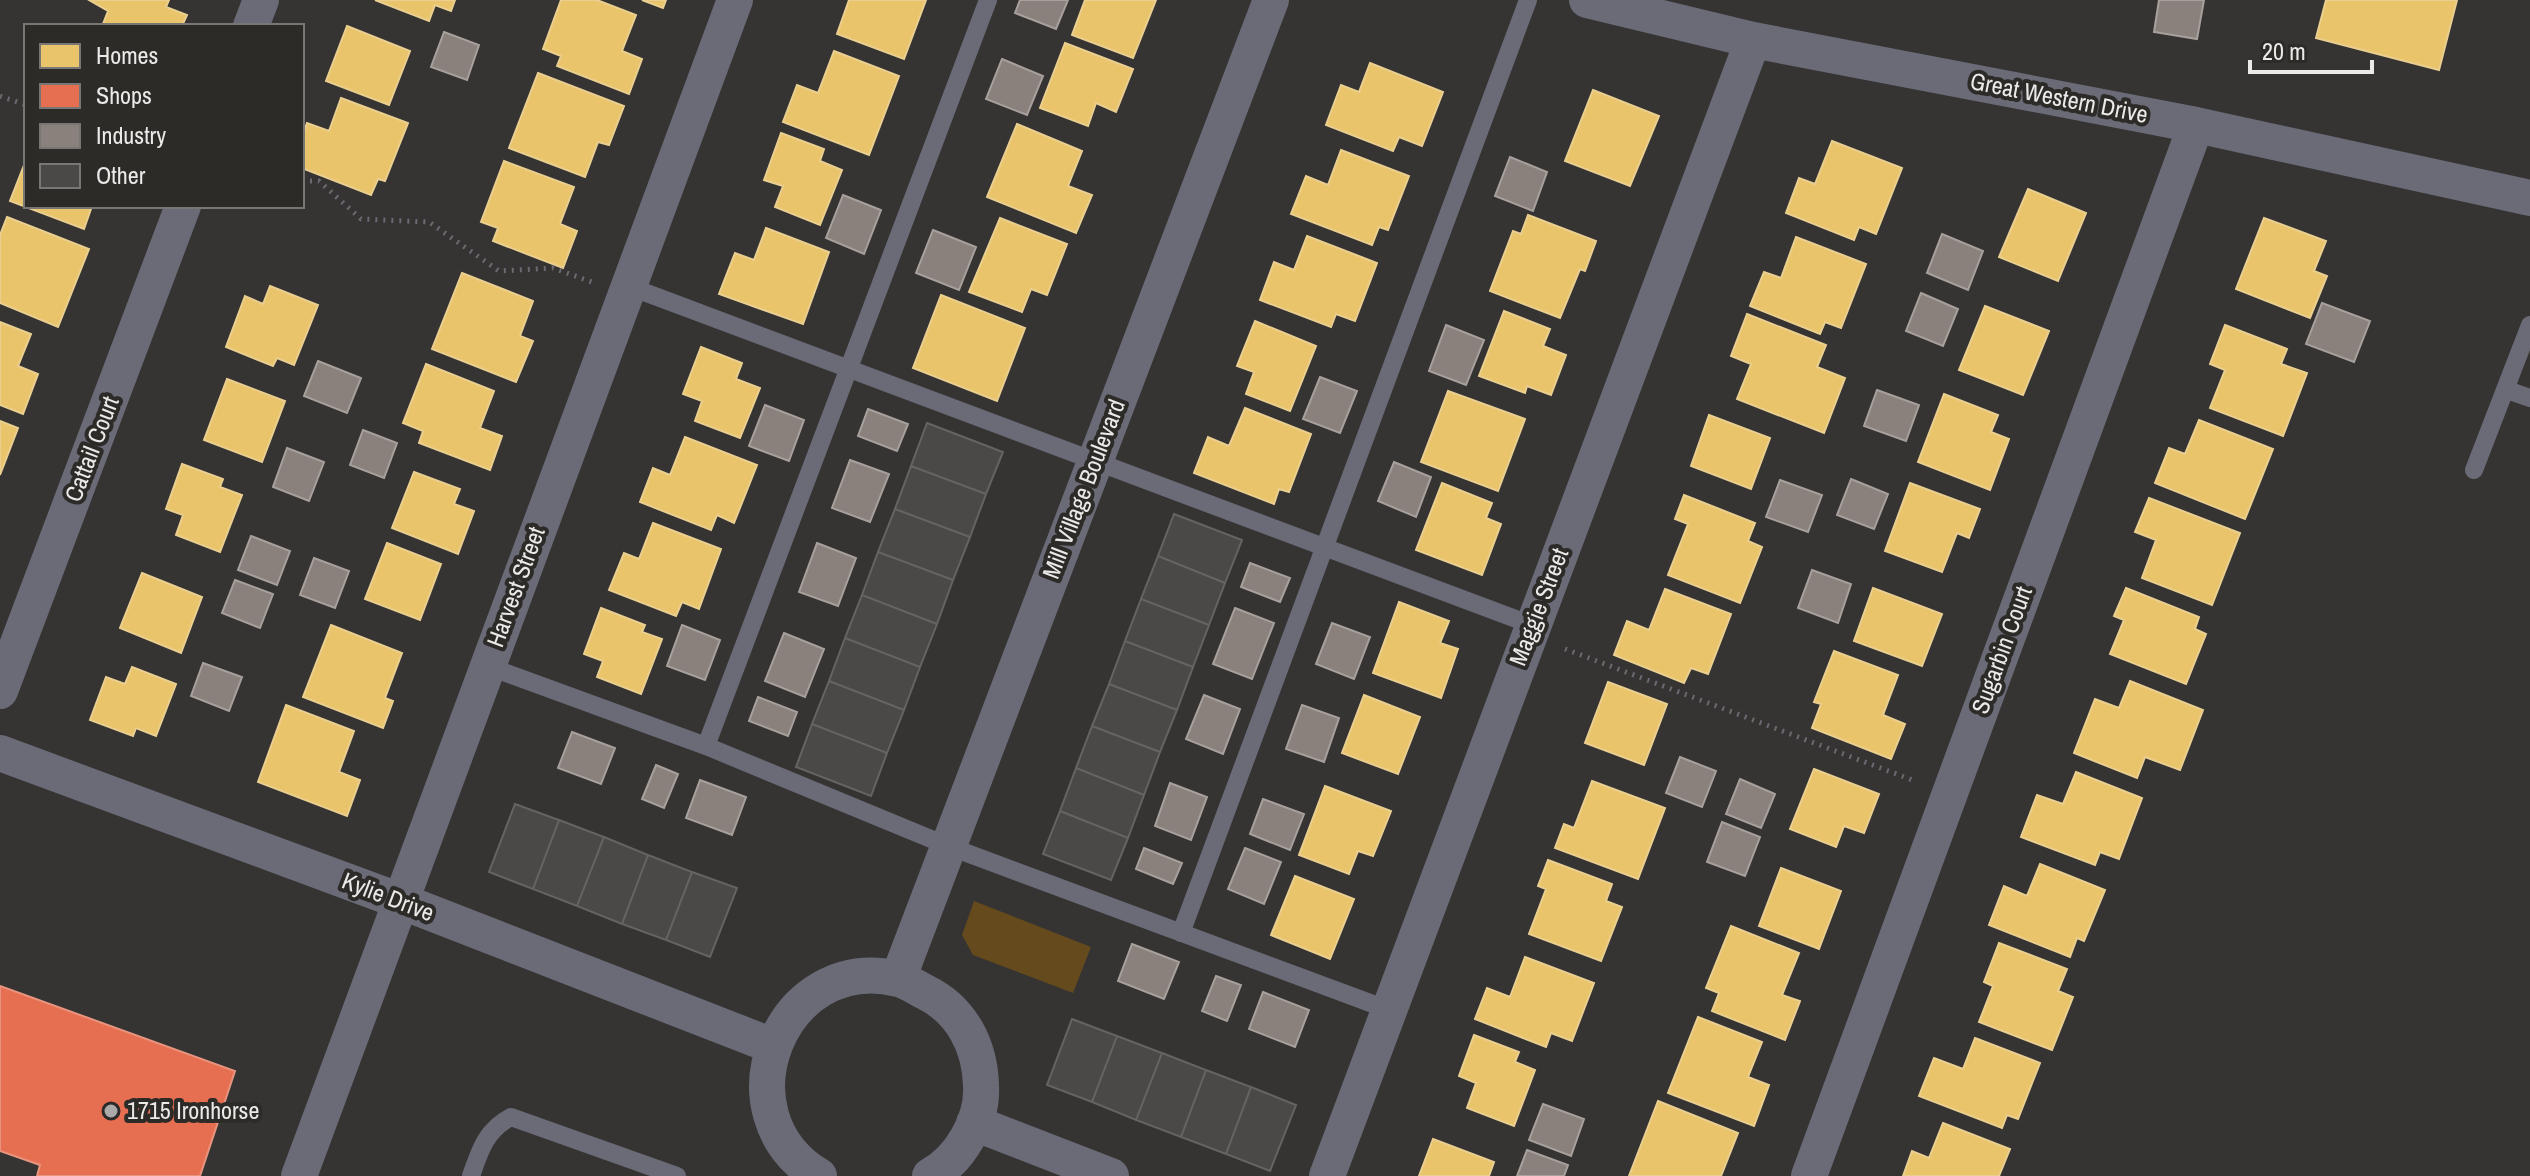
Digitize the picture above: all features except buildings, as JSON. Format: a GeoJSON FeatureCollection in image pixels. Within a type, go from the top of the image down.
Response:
{"type":"FeatureCollection","features":[{"type":"Feature","properties":{"kind":"street"},"geometry":{"type":"LineString","coordinates":[[252,24],[261,0]]}},
{"type":"Feature","properties":{"kind":"street","name":"Harvest Street"},"geometry":{"type":"LineString","coordinates":[[299,1176],[735,0]]}},
{"type":"Feature","properties":{"kind":"street","name":"Mill Village Boulevard"},"geometry":{"type":"LineString","coordinates":[[898,979],[1271,0]]}},
{"type":"Feature","properties":{"kind":"street","name":"Great Western Drive"},"geometry":{"type":"LineString","coordinates":[[1587,0],[1753,40],[2196,125],[2530,198]]}},
{"type":"Feature","properties":{"kind":"street","name":"Maggie Street"},"geometry":{"type":"LineString","coordinates":[[1327,1176],[1753,40]]}},
{"type":"Feature","properties":{"kind":"street","name":"Sugarbin Court"},"geometry":{"type":"LineString","coordinates":[[1809,1176],[2196,125]]}},
{"type":"Feature","properties":{"kind":"street","name":"Cattail Court"},"geometry":{"type":"LineString","coordinates":[[0,691],[182,208]]}},
{"type":"Feature","properties":{"kind":"street","name":"Kylie Drive"},"geometry":{"type":"LineString","coordinates":[[0,753],[403,902],[773,1046]]}},
{"type":"Feature","properties":{"kind":"street"},"geometry":{"type":"LineString","coordinates":[[819,1176],[804,1167],[780,1138],[767,1103],[767,1065],[773,1046],[799,1005],[831,985],[867,976],[898,979],[941,999],[966,1027],[980,1062],[982,1100],[970,1136],[942,1170],[930,1176]]}},
{"type":"Feature","properties":{"kind":"street"},"geometry":{"type":"LineString","coordinates":[[974,1123],[1111,1176]]}},
{"type":"Feature","properties":{"kind":"lane"},"geometry":{"type":"LineString","coordinates":[[706,746],[988,0]]}},
{"type":"Feature","properties":{"kind":"lane"},"geometry":{"type":"LineString","coordinates":[[1181,933],[1528,0]]}},
{"type":"Feature","properties":{"kind":"lane"},"geometry":{"type":"LineString","coordinates":[[626,290],[848,368],[1325,548],[1530,630]]}},
{"type":"Feature","properties":{"kind":"lane"},"geometry":{"type":"LineString","coordinates":[[2474,470],[2530,325]]}},
{"type":"Feature","properties":{"kind":"lane"},"geometry":{"type":"LineString","coordinates":[[2507,390],[2530,398]]}},
{"type":"Feature","properties":{"kind":"lane"},"geometry":{"type":"LineString","coordinates":[[487,666],[706,746],[948,846],[1389,1010]]}},
{"type":"Feature","properties":{"kind":"lane"},"geometry":{"type":"LineString","coordinates":[[471,1176],[485,1139],[497,1124],[511,1117],[677,1176]]}},
{"type":"Feature","properties":{"kind":"path"},"geometry":{"type":"LineString","coordinates":[[0,96],[24,104]]}},
{"type":"Feature","properties":{"kind":"path"},"geometry":{"type":"LineString","coordinates":[[304,181],[319,181],[361,219],[429,222],[499,271],[553,268],[626,290]]}},
{"type":"Feature","properties":{"kind":"path"},"geometry":{"type":"LineString","coordinates":[[1530,630],[1949,794]]}},
{"type":"Feature","properties":{"kind":"shaded area"},"geometry":{"type":"Polygon","coordinates":[[[974,901],[1091,947],[1073,993],[973,955],[962,935],[974,901]]]}},
{"type":"Feature","properties":{"kind":"place","name":"1715 Ironhorse"},"geometry":{"type":"Point","coordinates":[111,1111]}}]}
